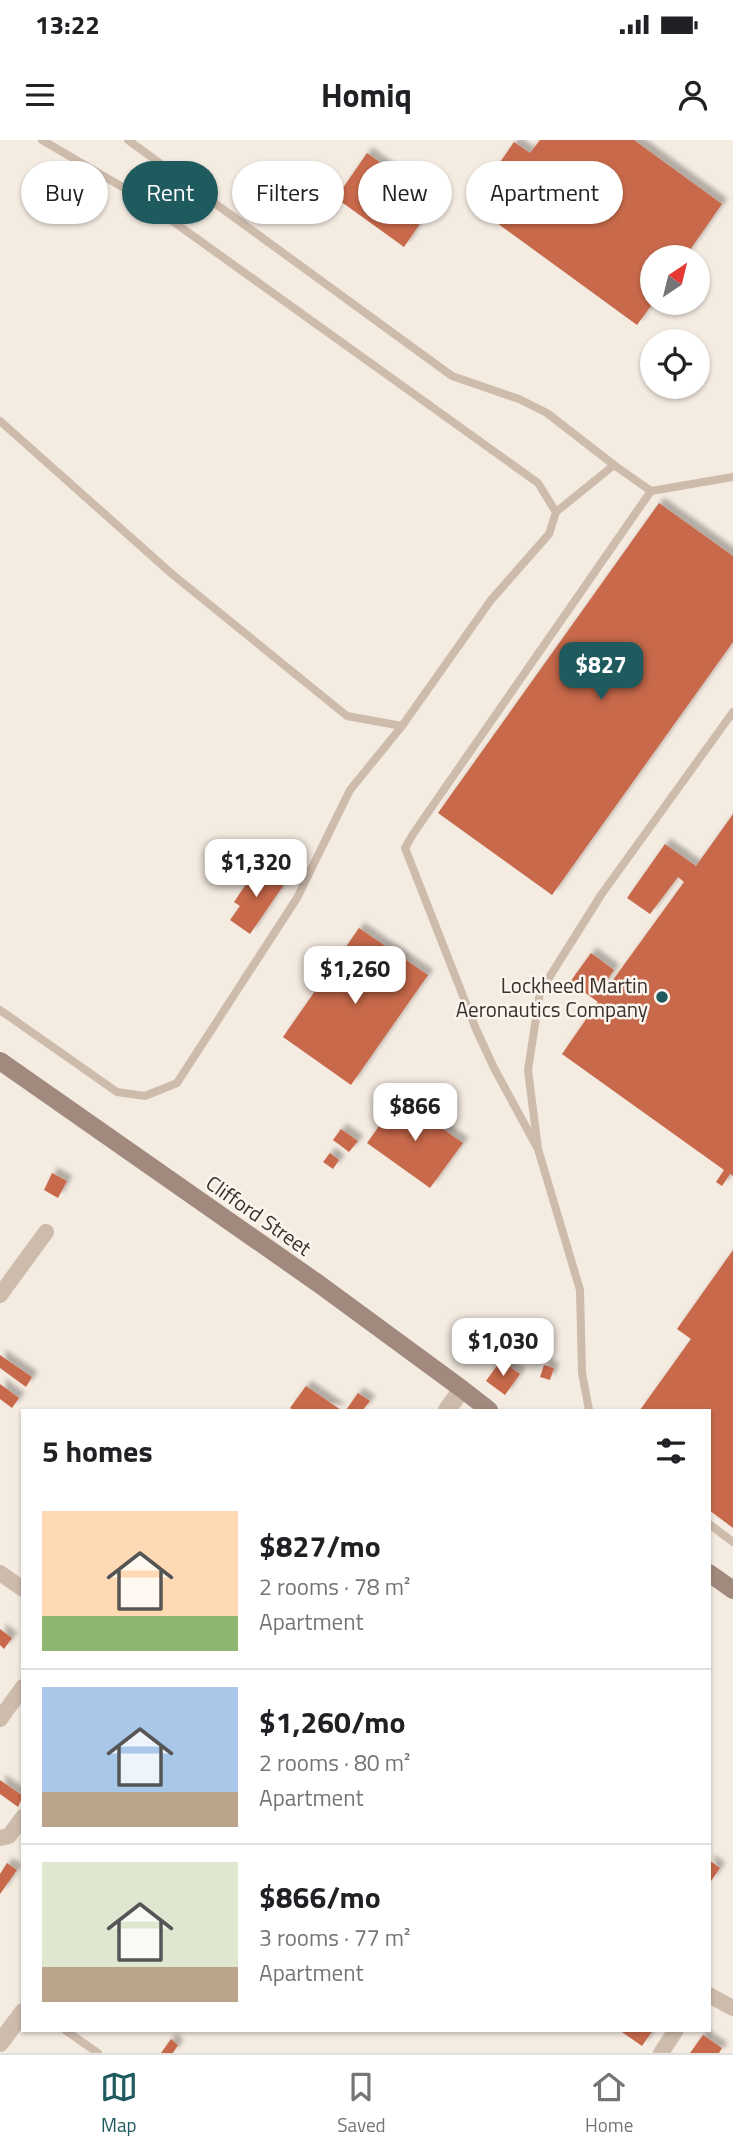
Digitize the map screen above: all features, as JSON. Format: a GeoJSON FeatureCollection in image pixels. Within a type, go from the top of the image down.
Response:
{"type":"FeatureCollection","features":[{"type":"Feature","properties":{"kind":"main road","name":"Clifford Street"},"geometry":{"type":"LineString","coordinates":[[0,1061],[310,1278],[488,1409]]}},
{"type":"Feature","properties":{"kind":"main road"},"geometry":{"type":"LineString","coordinates":[[711,1574],[733,1590]]}},
{"type":"Feature","properties":{"kind":"street"},"geometry":{"type":"LineString","coordinates":[[0,1295],[46,1232]]}},
{"type":"Feature","properties":{"kind":"street"},"geometry":{"type":"LineString","coordinates":[[448,1409],[462,1388]]}},
{"type":"Feature","properties":{"kind":"street"},"geometry":{"type":"LineString","coordinates":[[0,1573],[21,1588]]}},
{"type":"Feature","properties":{"kind":"street"},"geometry":{"type":"LineString","coordinates":[[0,1719],[21,1690]]}},
{"type":"Feature","properties":{"kind":"street"},"geometry":{"type":"LineString","coordinates":[[0,1838],[9,1836],[21,1820]]}},
{"type":"Feature","properties":{"kind":"street"},"geometry":{"type":"LineString","coordinates":[[711,1995],[733,2008]]}},
{"type":"Feature","properties":{"kind":"street"},"geometry":{"type":"LineString","coordinates":[[0,2043],[21,2014]]}},
{"type":"Feature","properties":{"kind":"street"},"geometry":{"type":"LineString","coordinates":[[661,2053],[675,2032]]}},
{"type":"Feature","properties":{"kind":"lane"},"geometry":{"type":"LineString","coordinates":[[42,140],[136,195],[538,482],[556,512]]}},
{"type":"Feature","properties":{"kind":"lane"},"geometry":{"type":"LineString","coordinates":[[128,140],[452,376],[519,399],[547,413],[614,466],[651,491],[733,477]]}},
{"type":"Feature","properties":{"kind":"lane"},"geometry":{"type":"LineString","coordinates":[[0,421],[172,574],[346,716],[402,726]]}},
{"type":"Feature","properties":{"kind":"lane"},"geometry":{"type":"LineString","coordinates":[[0,1010],[117,1092],[145,1097],[177,1083],[297,898],[350,790],[402,726],[491,600],[549,534],[556,512],[614,466]]}},
{"type":"Feature","properties":{"kind":"lane"},"geometry":{"type":"LineString","coordinates":[[538,1149],[476,1029],[405,848],[412,834],[651,491]]}},
{"type":"Feature","properties":{"kind":"lane"},"geometry":{"type":"LineString","coordinates":[[589,1409],[582,1373],[580,1290],[538,1149],[528,1070],[540,992],[601,895],[733,712]]}},
{"type":"Feature","properties":{"kind":"lane"},"geometry":{"type":"LineString","coordinates":[[711,1526],[733,1542]]}},
{"type":"Feature","properties":{"kind":"lane"},"geometry":{"type":"LineString","coordinates":[[68,2032],[98,2053]]}},
{"type":"Feature","properties":{"kind":"building"},"geometry":{"type":"Polygon","coordinates":[[[540,140],[634,140],[722,204],[693,245],[640,245],[640,315],[644,315],[637,325],[498,224],[623,224],[623,161],[501,161],[514,142],[530,153],[540,140]]]}},
{"type":"Feature","properties":{"kind":"building"},"geometry":{"type":"Polygon","coordinates":[[[367,153],[378,161],[361,161],[367,153]]]}},
{"type":"Feature","properties":{"kind":"building"},"geometry":{"type":"Polygon","coordinates":[[[358,166],[358,214],[344,204],[344,186],[358,166]]]}},
{"type":"Feature","properties":{"kind":"building"},"geometry":{"type":"Polygon","coordinates":[[[372,224],[420,224],[404,247],[372,224]]]}},
{"type":"Feature","properties":{"kind":"building"},"geometry":{"type":"Polygon","coordinates":[[[659,503],[733,556],[733,642],[552,895],[438,813],[659,503]]]}},
{"type":"Feature","properties":{"kind":"building","name":"Lockheed Martin Aeronautics Company"},"geometry":{"type":"Polygon","coordinates":[[[733,814],[733,1176],[730,1174],[722,1186],[716,1182],[724,1170],[562,1054],[598,1002],[570,982],[591,953],[614,970],[601,989],[605,991],[684,882],[678,877],[650,914],[627,898],[665,844],[696,866],[733,814]]]}},
{"type":"Feature","properties":{"kind":"building"},"geometry":{"type":"Polygon","coordinates":[[[259,865],[285,883],[250,934],[230,920],[240,906],[234,902],[259,865]]]}},
{"type":"Feature","properties":{"kind":"building"},"geometry":{"type":"Polygon","coordinates":[[[359,928],[428,975],[351,1085],[283,1037],[359,928]]]}},
{"type":"Feature","properties":{"kind":"building"},"geometry":{"type":"Polygon","coordinates":[[[399,1098],[463,1143],[430,1188],[367,1143],[399,1098]]]}},
{"type":"Feature","properties":{"kind":"building"},"geometry":{"type":"Polygon","coordinates":[[[341,1129],[358,1141],[349,1152],[333,1140],[341,1129]]]}},
{"type":"Feature","properties":{"kind":"building"},"geometry":{"type":"Polygon","coordinates":[[[330,1153],[339,1160],[333,1169],[323,1162],[330,1153]]]}},
{"type":"Feature","properties":{"kind":"building"},"geometry":{"type":"Polygon","coordinates":[[[52,1173],[67,1181],[58,1198],[44,1190],[52,1173]]]}},
{"type":"Feature","properties":{"kind":"building"},"geometry":{"type":"Polygon","coordinates":[[[733,1250],[733,1528],[711,1512],[711,1409],[641,1409],[691,1339],[677,1329],[733,1250]]]}},
{"type":"Feature","properties":{"kind":"building"},"geometry":{"type":"Polygon","coordinates":[[[0,1355],[32,1377],[26,1387],[0,1368],[0,1355]]]}},
{"type":"Feature","properties":{"kind":"building"},"geometry":{"type":"Polygon","coordinates":[[[501,1360],[520,1374],[505,1395],[486,1381],[501,1360]]]}},
{"type":"Feature","properties":{"kind":"building"},"geometry":{"type":"Polygon","coordinates":[[[544,1365],[554,1368],[550,1380],[540,1377],[544,1365]]]}},
{"type":"Feature","properties":{"kind":"building"},"geometry":{"type":"Polygon","coordinates":[[[0,1384],[19,1398],[12,1408],[0,1399],[0,1384]]]}},
{"type":"Feature","properties":{"kind":"building"},"geometry":{"type":"Polygon","coordinates":[[[306,1386],[340,1409],[292,1409],[306,1386]]]}},
{"type":"Feature","properties":{"kind":"building"},"geometry":{"type":"Polygon","coordinates":[[[358,1393],[370,1401],[364,1409],[347,1409],[358,1393]]]}},
{"type":"Feature","properties":{"kind":"building"},"geometry":{"type":"Polygon","coordinates":[[[0,1629],[12,1638],[4,1649],[0,1645],[0,1629]]]}},
{"type":"Feature","properties":{"kind":"building"},"geometry":{"type":"Polygon","coordinates":[[[0,1780],[21,1795],[18,1807],[0,1794],[0,1780]]]}},
{"type":"Feature","properties":{"kind":"building"},"geometry":{"type":"Polygon","coordinates":[[[711,1861],[720,1868],[711,1881],[711,1861]]]}},
{"type":"Feature","properties":{"kind":"building"},"geometry":{"type":"Polygon","coordinates":[[[7,1863],[17,1870],[0,1894],[0,1874],[7,1863]]]}},
{"type":"Feature","properties":{"kind":"building"},"geometry":{"type":"Polygon","coordinates":[[[622,2032],[652,2032],[642,2046],[622,2032]]]}},
{"type":"Feature","properties":{"kind":"building"},"geometry":{"type":"Polygon","coordinates":[[[703,2035],[722,2048],[719,2053],[690,2053],[703,2035]]]}},
{"type":"Feature","properties":{"kind":"building"},"geometry":{"type":"Polygon","coordinates":[[[171,2039],[178,2045],[173,2053],[161,2053],[171,2039]]]}},
{"type":"Feature","properties":{"kind":"place","name":"Lockheed Martin Aeronautics Company"},"geometry":{"type":"Point","coordinates":[662,997]}}]}
